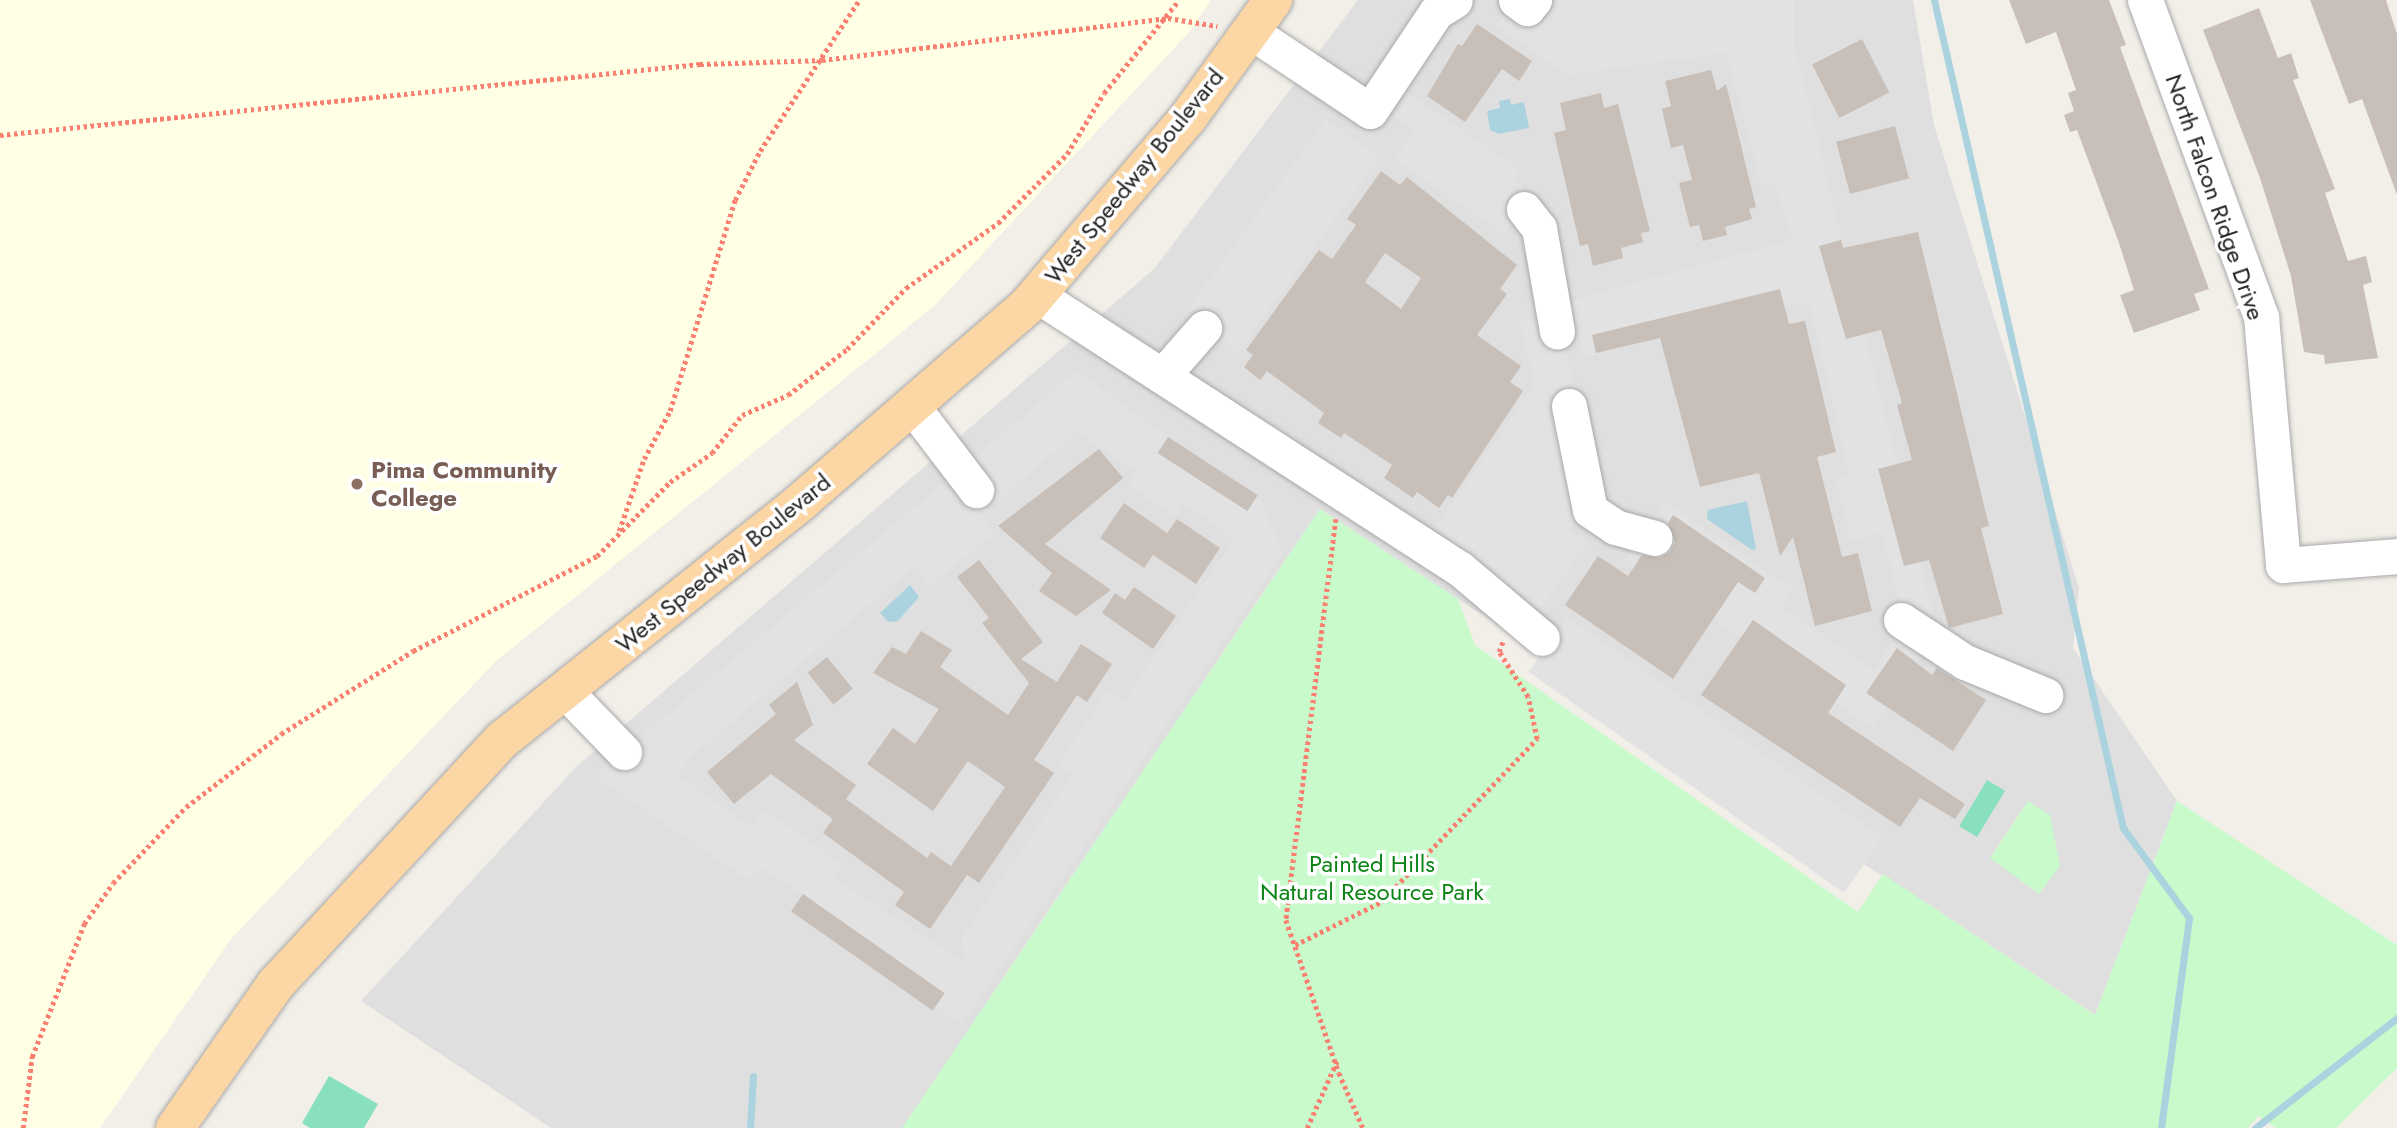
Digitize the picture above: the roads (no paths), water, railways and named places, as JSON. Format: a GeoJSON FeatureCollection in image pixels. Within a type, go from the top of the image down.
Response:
{"type":"FeatureCollection","features":[{"type":"Feature","properties":{"kind":"main road","name":"West Speedway Boulevard"},"geometry":{"type":"LineString","coordinates":[[175,1128],[276,984],[502,740],[802,501],[1037,295],[1187,119],[1273,0]]}},
{"type":"Feature","properties":{"kind":"street"},"geometry":{"type":"LineString","coordinates":[[1250,31],[1370,111],[1436,12],[1455,0]]}},
{"type":"Feature","properties":{"kind":"street"},"geometry":{"type":"LineString","coordinates":[[1516,0],[1527,8],[1534,0]]}},
{"type":"Feature","properties":{"kind":"street","name":"North Falcon Ridge Drive"},"geometry":{"type":"LineString","coordinates":[[2145,0],[2261,317],[2283,565],[2397,556]]}},
{"type":"Feature","properties":{"kind":"street"},"geometry":{"type":"LineString","coordinates":[[1524,209],[1539,228],[1557,331]]}},
{"type":"Feature","properties":{"kind":"street"},"geometry":{"type":"LineString","coordinates":[[1037,295],[1460,569],[1511,616],[1542,638]]}},
{"type":"Feature","properties":{"kind":"street"},"geometry":{"type":"LineString","coordinates":[[1162,376],[1204,328]]}},
{"type":"Feature","properties":{"kind":"street"},"geometry":{"type":"LineString","coordinates":[[912,406],[976,490]]}},
{"type":"Feature","properties":{"kind":"street"},"geometry":{"type":"LineString","coordinates":[[1569,406],[1590,510],[1615,527],[1655,538]]}},
{"type":"Feature","properties":{"kind":"street"},"geometry":{"type":"LineString","coordinates":[[1901,620],[1965,662],[2045,695]]}},
{"type":"Feature","properties":{"kind":"street"},"geometry":{"type":"LineString","coordinates":[[565,691],[624,752]]}},
{"type":"Feature","properties":{"kind":"water"},"geometry":{"type":"Polygon","coordinates":[[[1510,99],[1511,105],[1524,102],[1529,128],[1499,134],[1490,130],[1487,111],[1500,108],[1499,101],[1510,99]]]}},
{"type":"Feature","properties":{"kind":"water"},"geometry":{"type":"Polygon","coordinates":[[[1747,501],[1756,549],[1752,550],[1707,519],[1708,510],[1747,501]]]}},
{"type":"Feature","properties":{"kind":"water"},"geometry":{"type":"Polygon","coordinates":[[[910,585],[919,597],[898,621],[888,622],[880,613],[910,585]]]}},
{"type":"Feature","properties":{"kind":"waterway"},"geometry":{"type":"LineString","coordinates":[[1934,0],[2123,828],[2189,918],[2161,1128]]}},
{"type":"Feature","properties":{"kind":"waterway"},"geometry":{"type":"LineString","coordinates":[[2255,1128],[2397,1018]]}},
{"type":"Feature","properties":{"kind":"waterway"},"geometry":{"type":"LineString","coordinates":[[750,1128],[753,1076]]}},
{"type":"Feature","properties":{"kind":"place","name":"Pima Community College"},"geometry":{"type":"Point","coordinates":[357,484]}},
{"type":"Feature","properties":{"kind":"park label","name":"Painted Hills Natural Resource Park"},"geometry":{"type":"Point","coordinates":[1372,878]}}]}
